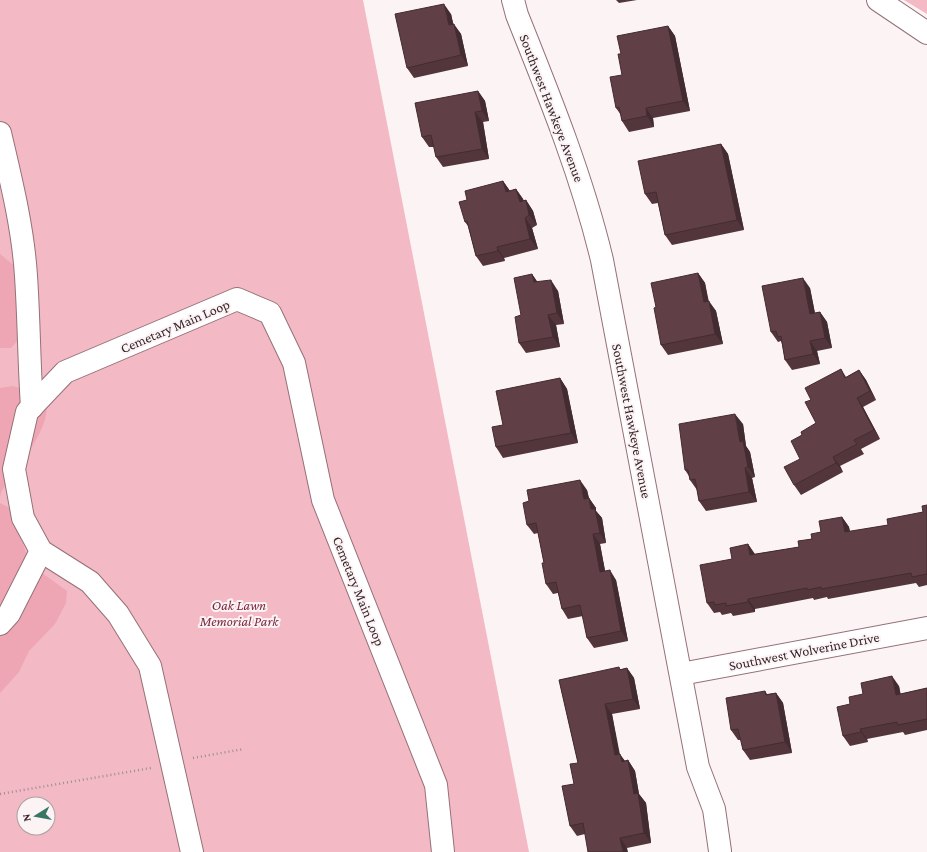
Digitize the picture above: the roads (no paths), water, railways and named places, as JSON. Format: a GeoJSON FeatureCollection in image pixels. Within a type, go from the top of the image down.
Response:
{"type":"FeatureCollection","features":[{"type":"Feature","properties":{"kind":"street","name":"Southwest Hawkeye Avenue"},"geometry":{"type":"LineString","coordinates":[[513,0],[517,15],[579,176],[591,215],[602,260],[698,767],[714,810],[720,851]]}},
{"type":"Feature","properties":{"kind":"street"},"geometry":{"type":"LineString","coordinates":[[878,0],[927,33]]}},
{"type":"Feature","properties":{"kind":"street"},"geometry":{"type":"LineString","coordinates":[[0,133],[13,187],[26,275],[32,407]]}},
{"type":"Feature","properties":{"kind":"street","name":"Cemetary Main Loop"},"geometry":{"type":"LineString","coordinates":[[192,852],[150,666],[118,614],[90,582],[41,551],[23,518],[14,469],[27,412],[65,372],[237,300],[270,313],[294,363],[323,500],[436,785],[443,852]]}},
{"type":"Feature","properties":{"kind":"street"},"geometry":{"type":"LineString","coordinates":[[0,624],[10,614],[41,551]]}},
{"type":"Feature","properties":{"kind":"street","name":"Southwest Wolverine Drive"},"geometry":{"type":"LineString","coordinates":[[681,674],[927,628]]}},
{"type":"Feature","properties":{"kind":"park label","name":"Oak Lawn Memorial Park"},"geometry":{"type":"Point","coordinates":[239,614]}}]}
